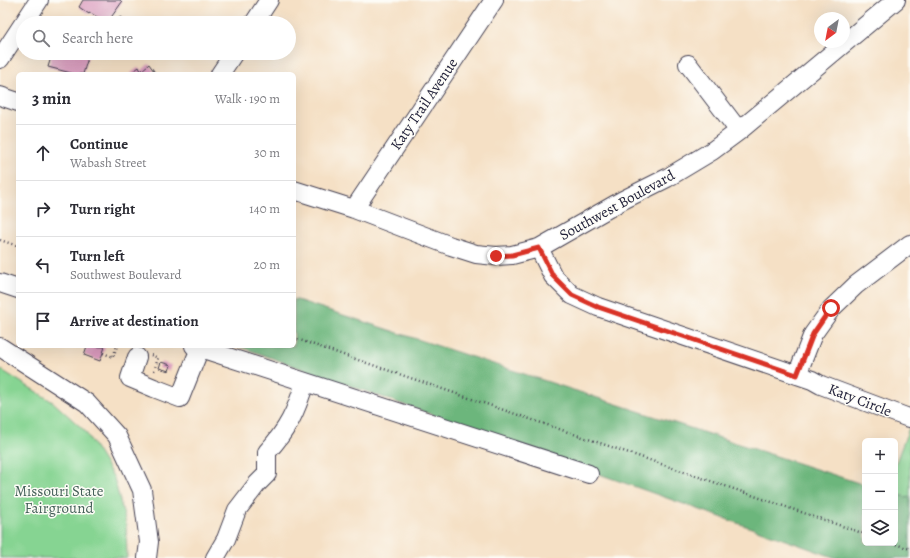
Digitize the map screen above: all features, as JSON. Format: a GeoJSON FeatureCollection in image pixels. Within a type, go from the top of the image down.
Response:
{"type":"FeatureCollection","features":[{"type":"Feature","properties":{"kind":"street"},"geometry":{"type":"LineString","coordinates":[[28,16],[39,0]]}},
{"type":"Feature","properties":{"kind":"street"},"geometry":{"type":"LineString","coordinates":[[259,16],[269,0]]}},
{"type":"Feature","properties":{"kind":"street","name":"Katy Trail Avenue"},"geometry":{"type":"LineString","coordinates":[[354,209],[494,0]]}},
{"type":"Feature","properties":{"kind":"street","name":"Southwest Boulevard"},"geometry":{"type":"LineString","coordinates":[[296,191],[354,209],[476,254],[496,256],[512,255],[539,248],[674,174],[712,151],[739,131],[896,0]]}},
{"type":"Feature","properties":{"kind":"street"},"geometry":{"type":"LineString","coordinates":[[0,59],[16,35]]}},
{"type":"Feature","properties":{"kind":"street"},"geometry":{"type":"LineString","coordinates":[[221,72],[229,60]]}},
{"type":"Feature","properties":{"kind":"street"},"geometry":{"type":"LineString","coordinates":[[688,64],[739,131]]}},
{"type":"Feature","properties":{"kind":"street"},"geometry":{"type":"LineString","coordinates":[[0,96],[16,101]]}},
{"type":"Feature","properties":{"kind":"street"},"geometry":{"type":"LineString","coordinates":[[804,378],[813,334],[831,308],[856,284],[910,244]]}},
{"type":"Feature","properties":{"kind":"street","name":"Katy Circle"},"geometry":{"type":"LineString","coordinates":[[539,248],[553,276],[572,295],[598,307],[804,378],[910,418]]}},
{"type":"Feature","properties":{"kind":"street"},"geometry":{"type":"LineString","coordinates":[[0,283],[16,288]]}},
{"type":"Feature","properties":{"kind":"street"},"geometry":{"type":"LineString","coordinates":[[0,347],[87,403],[117,436],[142,490],[149,542],[147,558]]}},
{"type":"Feature","properties":{"kind":"street"},"geometry":{"type":"LineString","coordinates":[[137,357],[130,378],[180,398],[197,348]]}},
{"type":"Feature","properties":{"kind":"street"},"geometry":{"type":"LineString","coordinates":[[200,348],[589,474]]}},
{"type":"Feature","properties":{"kind":"street"},"geometry":{"type":"LineString","coordinates":[[215,558],[226,539],[237,510],[257,484],[267,474],[267,452],[282,435],[290,421],[297,407],[305,382]]}},
{"type":"Feature","properties":{"kind":"path"},"geometry":{"type":"LineString","coordinates":[[0,240],[16,245]]}},
{"type":"Feature","properties":{"kind":"path"},"geometry":{"type":"LineString","coordinates":[[296,339],[862,533]]}},
{"type":"Feature","properties":{"kind":"path"},"geometry":{"type":"LineString","coordinates":[[103,353],[113,357],[116,348]]}},
{"type":"Feature","properties":{"kind":"path"},"geometry":{"type":"LineString","coordinates":[[898,545],[910,549]]}},
{"type":"Feature","properties":{"kind":"green space"},"geometry":{"type":"Polygon","coordinates":[[[296,300],[862,484],[862,546],[898,546],[898,495],[910,498],[910,558],[836,558],[244,348],[296,348],[296,300]]]}},
{"type":"Feature","properties":{"kind":"green space","name":"Missouri State Fairground"},"geometry":{"type":"Polygon","coordinates":[[[0,369],[53,402],[85,431],[114,478],[126,524],[127,558],[0,558],[0,369]]]}},
{"type":"Feature","properties":{"kind":"green space"},"geometry":{"type":"Polygon","coordinates":[[[910,425],[910,498],[898,495],[898,457],[910,425]]]}},
{"type":"Feature","properties":{"kind":"building"},"geometry":{"type":"Polygon","coordinates":[[[83,0],[120,0],[122,2],[112,16],[96,16],[89,12],[89,14],[79,7],[83,0]]]}},
{"type":"Feature","properties":{"kind":"building"},"geometry":{"type":"Polygon","coordinates":[[[50,60],[87,60],[84,72],[67,72],[48,67],[50,60]]]}},
{"type":"Feature","properties":{"kind":"building"},"geometry":{"type":"Polygon","coordinates":[[[149,64],[155,72],[132,72],[139,67],[141,71],[149,64]]]}},
{"type":"Feature","properties":{"kind":"building"},"geometry":{"type":"Polygon","coordinates":[[[86,348],[105,348],[100,361],[84,355],[86,348]]]}},
{"type":"Feature","properties":{"kind":"building"},"geometry":{"type":"Polygon","coordinates":[[[161,362],[171,365],[169,371],[159,368],[161,362]]]}},
{"type":"Feature","properties":{"kind":"route"},"geometry":{"type":"LineString","coordinates":[[496,256],[512,255],[539,248],[553,276],[572,295],[598,307],[797,375],[813,334],[831,308]]}}]}
